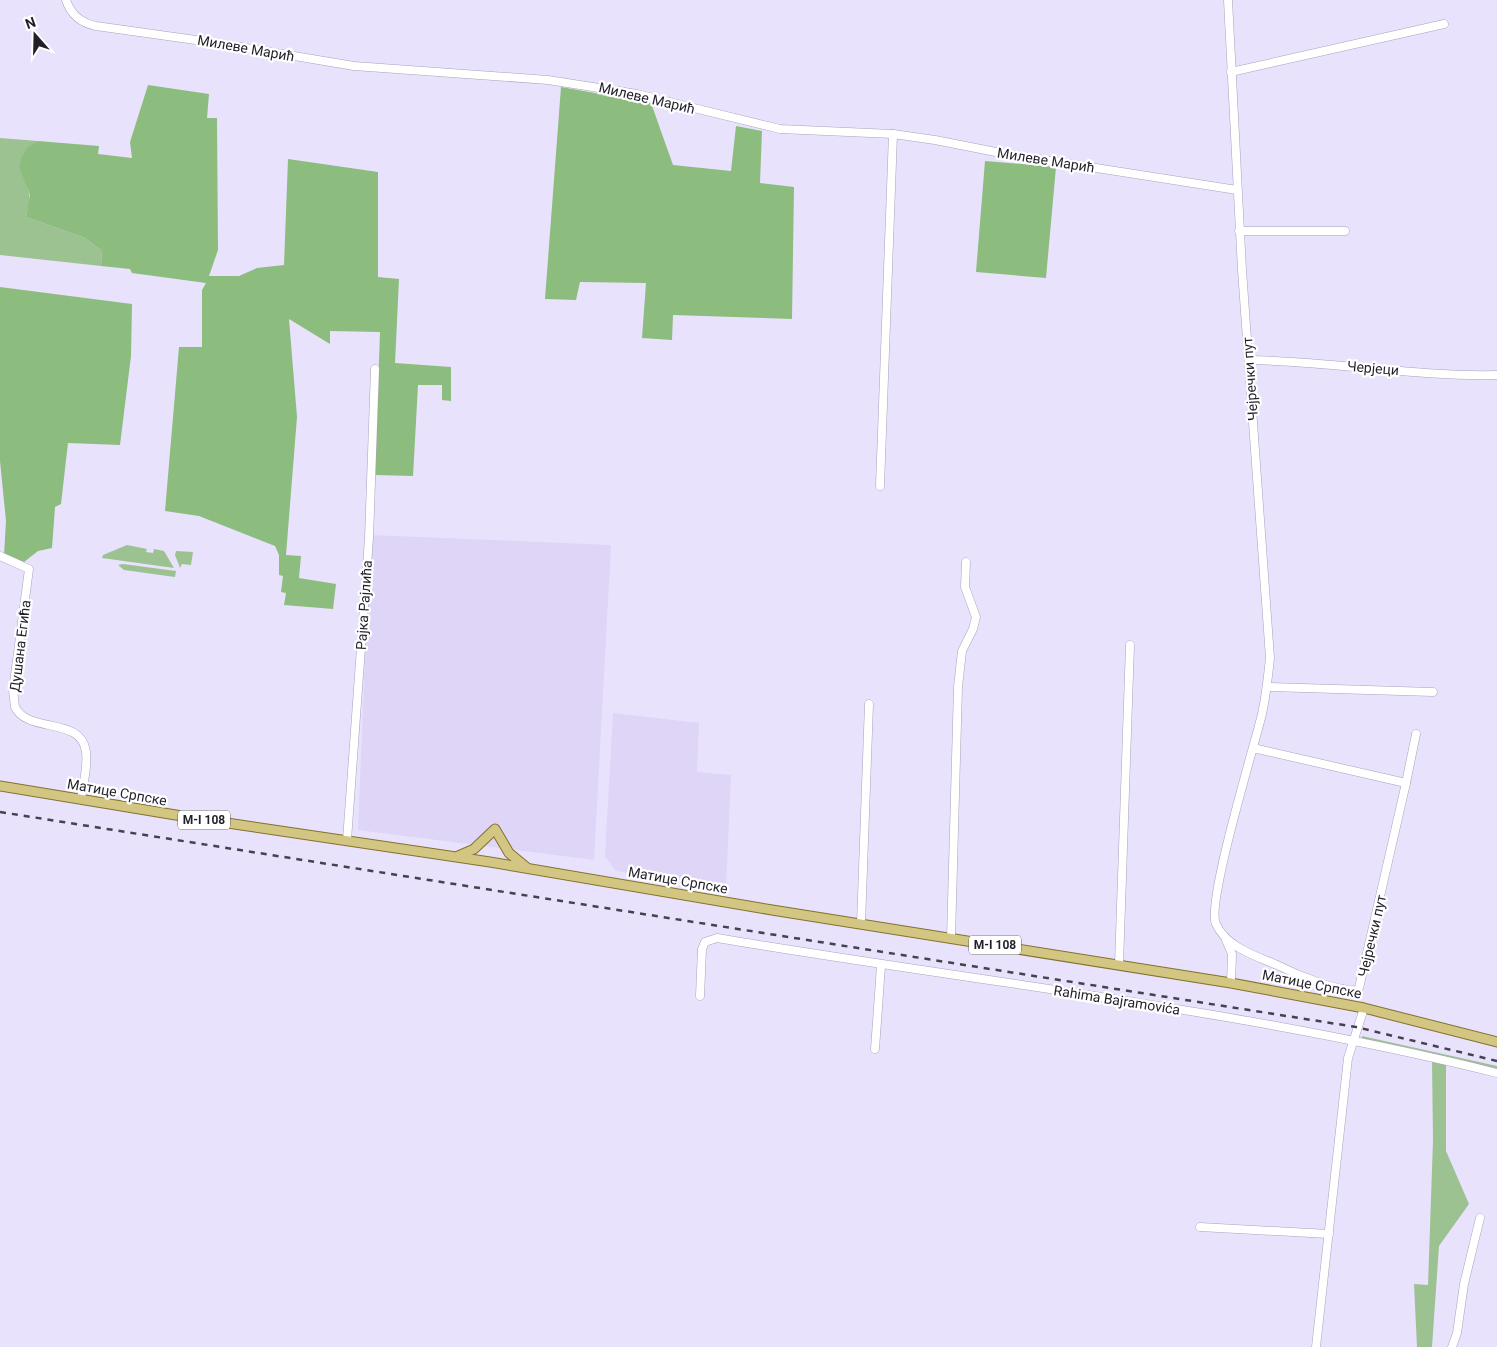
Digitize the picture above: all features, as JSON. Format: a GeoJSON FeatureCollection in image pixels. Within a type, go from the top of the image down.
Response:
{"type":"FeatureCollection","features":[{"type":"Feature","properties":{"kind":"main road","name":"Матице Српске"},"geometry":{"type":"LineString","coordinates":[[0,786],[200,819],[490,862],[861,924],[1120,964],[1364,1008],[1497,1042]]}},
{"type":"Feature","properties":{"kind":"main road"},"geometry":{"type":"LineString","coordinates":[[455,857],[474,849],[495,829],[509,853],[530,869]]}},
{"type":"Feature","properties":{"kind":"street","name":"Милеве Мaрић"},"geometry":{"type":"LineString","coordinates":[[66,0],[76,17],[86,24],[96,26],[217,42],[354,66],[548,80],[579,84],[637,94],[788,130],[893,134],[1237,190]]}},
{"type":"Feature","properties":{"kind":"street","name":"Чејречки пут"},"geometry":{"type":"LineString","coordinates":[[1228,0],[1239,231],[1270,638],[1267,687],[1213,911],[1214,921],[1225,939],[1283,968],[1337,987],[1353,990],[1359,988],[1416,734]]}},
{"type":"Feature","properties":{"kind":"street"},"geometry":{"type":"LineString","coordinates":[[1231,72],[1444,24]]}},
{"type":"Feature","properties":{"kind":"street"},"geometry":{"type":"LineString","coordinates":[[880,486],[893,134]]}},
{"type":"Feature","properties":{"kind":"street"},"geometry":{"type":"LineString","coordinates":[[1239,231],[1345,231]]}},
{"type":"Feature","properties":{"kind":"street","name":"Черјеци"},"geometry":{"type":"LineString","coordinates":[[1249,360],[1289,360],[1457,376],[1497,375]]}},
{"type":"Feature","properties":{"kind":"street","name":"Рајка Рајлића"},"geometry":{"type":"LineString","coordinates":[[347,840],[369,528],[374,369]]}},
{"type":"Feature","properties":{"kind":"street","name":"Душана Егића"},"geometry":{"type":"LineString","coordinates":[[0,556],[29,569],[14,690],[14,707],[25,718],[71,731],[81,740],[86,753],[81,799]]}},
{"type":"Feature","properties":{"kind":"street"},"geometry":{"type":"LineString","coordinates":[[951,938],[955,748],[962,651],[973,629],[976,617],[965,586],[966,562]]}},
{"type":"Feature","properties":{"kind":"street"},"geometry":{"type":"LineString","coordinates":[[1120,964],[1130,645]]}},
{"type":"Feature","properties":{"kind":"street"},"geometry":{"type":"LineString","coordinates":[[1267,687],[1433,692]]}},
{"type":"Feature","properties":{"kind":"street"},"geometry":{"type":"LineString","coordinates":[[861,924],[869,704]]}},
{"type":"Feature","properties":{"kind":"street"},"geometry":{"type":"LineString","coordinates":[[1253,748],[1406,783]]}},
{"type":"Feature","properties":{"kind":"street","name":"Rahima Bajramovića"},"geometry":{"type":"LineString","coordinates":[[700,996],[702,949],[705,942],[718,938],[881,966],[1259,1022],[1352,1039],[1497,1073]]}},
{"type":"Feature","properties":{"kind":"street"},"geometry":{"type":"LineString","coordinates":[[1225,939],[1232,954],[1231,983]]}},
{"type":"Feature","properties":{"kind":"street"},"geometry":{"type":"LineString","coordinates":[[875,1049],[881,966]]}},
{"type":"Feature","properties":{"kind":"street"},"geometry":{"type":"LineString","coordinates":[[1316,1347],[1342,1106],[1352,1039],[1364,1008]]}},
{"type":"Feature","properties":{"kind":"street"},"geometry":{"type":"LineString","coordinates":[[1452,1347],[1457,1333],[1464,1284],[1480,1218]]}},
{"type":"Feature","properties":{"kind":"street"},"geometry":{"type":"LineString","coordinates":[[1200,1227],[1328,1234]]}},
{"type":"Feature","properties":{"kind":"shaded area"},"geometry":{"type":"Polygon","coordinates":[[[370,535],[611,545],[594,860],[358,830],[370,535]]]}},
{"type":"Feature","properties":{"kind":"shaded area"},"geometry":{"type":"Polygon","coordinates":[[[613,713],[699,723],[697,772],[731,775],[726,887],[616,871],[605,856],[613,713]]]}},
{"type":"Feature","properties":{"kind":"green space"},"geometry":{"type":"Polygon","coordinates":[[[148,85],[209,94],[207,118],[217,118],[218,250],[209,276],[239,276],[257,268],[284,265],[288,159],[378,172],[378,277],[399,279],[395,363],[451,367],[451,401],[442,400],[442,385],[418,385],[413,476],[375,475],[380,332],[330,331],[330,344],[289,319],[297,417],[286,555],[301,556],[299,578],[336,584],[333,609],[284,605],[286,593],[281,592],[283,576],[279,575],[279,555],[275,546],[199,516],[165,511],[179,347],[202,347],[202,290],[206,283],[132,273],[130,269],[101,266],[102,251],[85,238],[26,217],[30,195],[19,167],[22,156],[28,147],[38,141],[99,146],[98,154],[132,158],[130,142],[148,85]]]}},
{"type":"Feature","properties":{"kind":"green space"},"geometry":{"type":"Polygon","coordinates":[[[561,87],[651,103],[673,165],[731,171],[736,126],[762,131],[760,183],[794,187],[792,319],[673,315],[672,340],[642,338],[646,283],[580,282],[576,300],[545,299],[561,87]]]}},
{"type":"Feature","properties":{"kind":"green space"},"geometry":{"type":"Polygon","coordinates":[[[0,138],[38,141],[30,147],[22,158],[22,171],[29,196],[26,217],[85,238],[102,251],[101,266],[0,255],[0,138]]]}},
{"type":"Feature","properties":{"kind":"green space"},"geometry":{"type":"Polygon","coordinates":[[[985,161],[1056,167],[1046,278],[976,272],[985,161]]]}},
{"type":"Feature","properties":{"kind":"green space"},"geometry":{"type":"Polygon","coordinates":[[[0,287],[132,304],[131,356],[120,445],[68,443],[61,504],[55,507],[52,548],[38,551],[24,562],[4,555],[6,521],[0,461],[0,287]]]}},
{"type":"Feature","properties":{"kind":"green space"},"geometry":{"type":"Polygon","coordinates":[[[127,545],[147,549],[146,552],[153,553],[154,549],[164,551],[174,568],[102,558],[103,555],[127,545]]]}},
{"type":"Feature","properties":{"kind":"green space"},"geometry":{"type":"Polygon","coordinates":[[[176,551],[193,552],[191,565],[182,564],[180,568],[175,555],[176,551]]]}},
{"type":"Feature","properties":{"kind":"green space"},"geometry":{"type":"Polygon","coordinates":[[[123,564],[176,571],[175,577],[124,570],[118,565],[123,564]]]}},
{"type":"Feature","properties":{"kind":"green space"},"geometry":{"type":"Polygon","coordinates":[[[1362,1036],[1497,1066],[1497,1073],[1361,1041],[1362,1036]]]}},
{"type":"Feature","properties":{"kind":"green space"},"geometry":{"type":"Polygon","coordinates":[[[1432,1061],[1446,1063],[1446,1151],[1469,1204],[1439,1246],[1432,1347],[1417,1347],[1414,1284],[1428,1285],[1433,1140],[1432,1061]]]}},
{"type":"Feature","properties":{"kind":"railway"},"geometry":{"type":"LineString","coordinates":[[0,812],[1356,1027],[1497,1061]]}}]}
